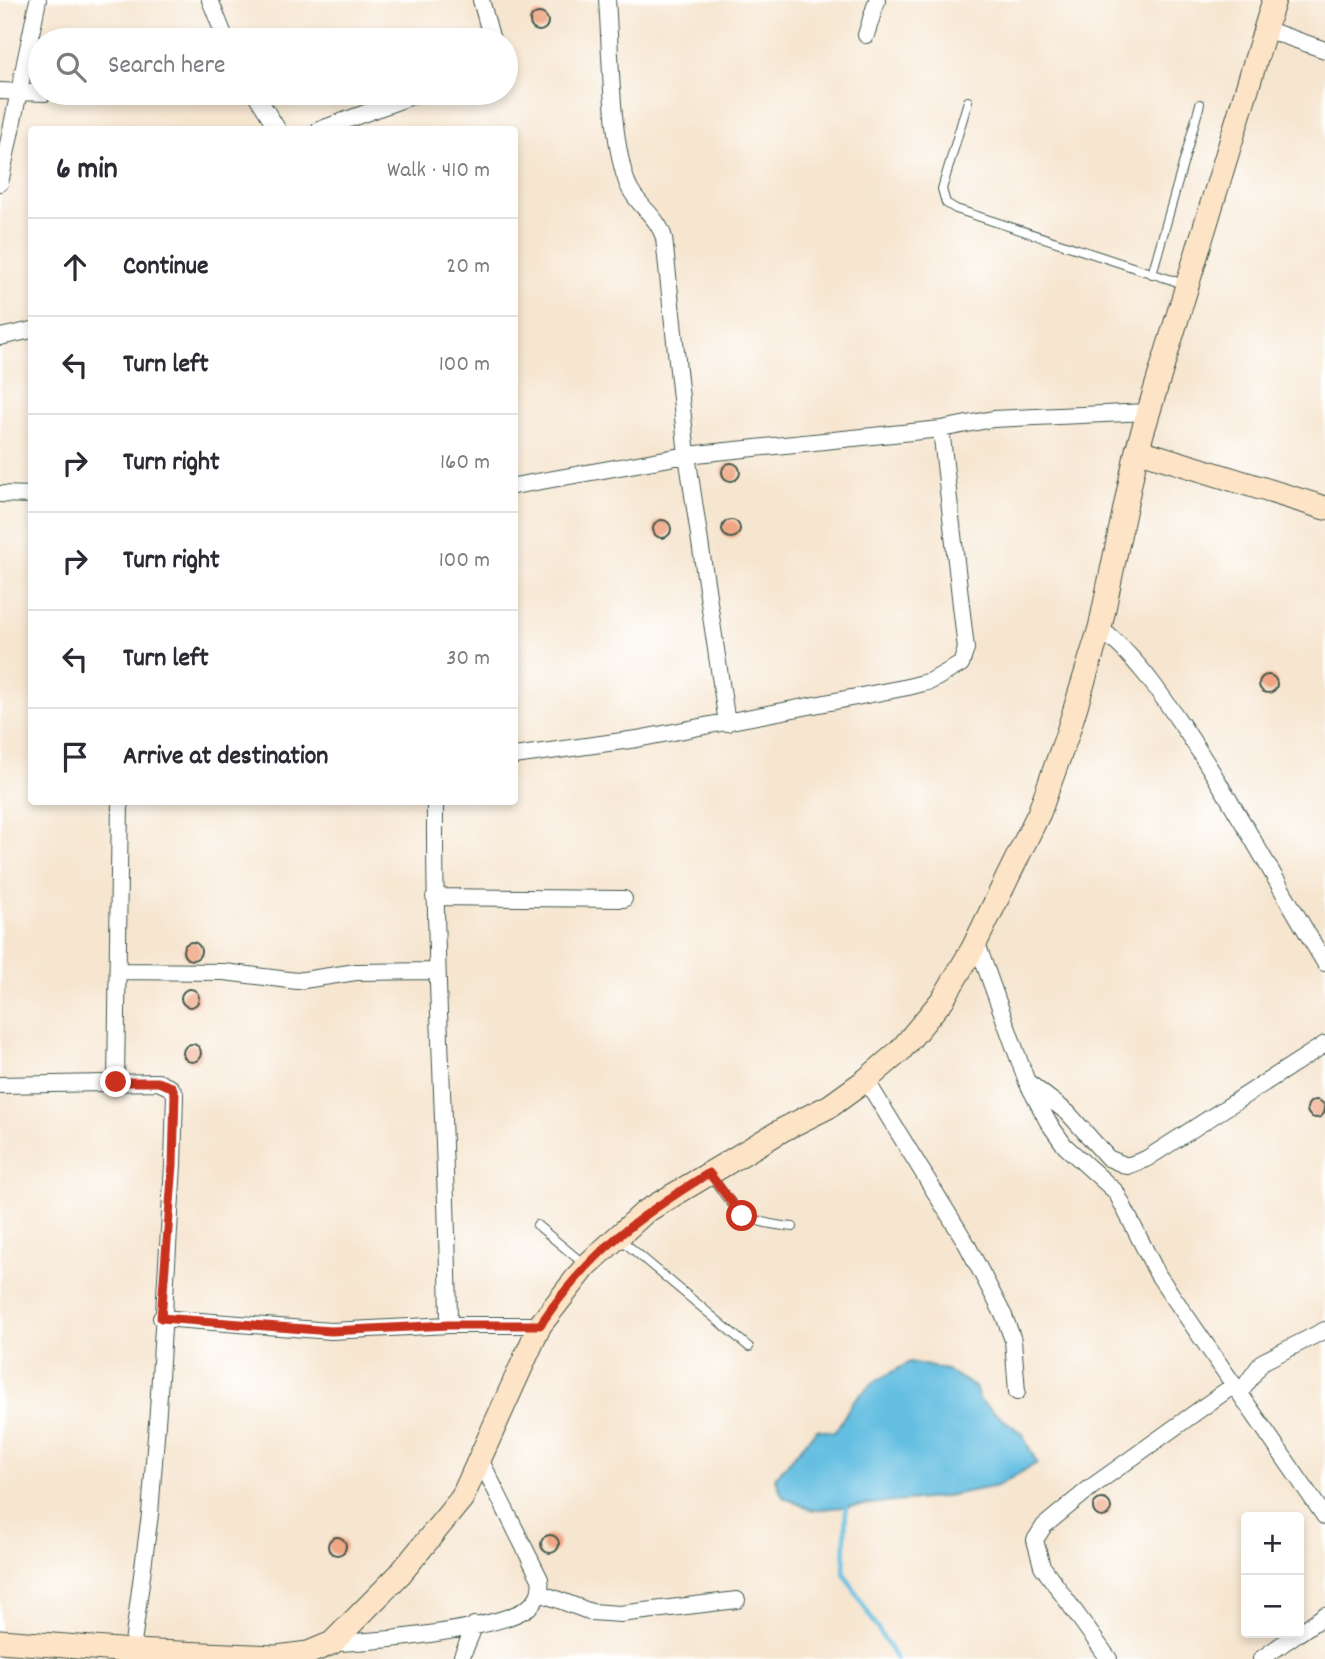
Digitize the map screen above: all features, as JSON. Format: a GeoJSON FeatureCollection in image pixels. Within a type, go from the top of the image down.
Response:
{"type":"FeatureCollection","features":[{"type":"Feature","properties":{"kind":"street"},"geometry":{"type":"LineString","coordinates":[[32,28],[38,0]]}},
{"type":"Feature","properties":{"kind":"street"},"geometry":{"type":"LineString","coordinates":[[210,0],[221,28]]}},
{"type":"Feature","properties":{"kind":"street"},"geometry":{"type":"LineString","coordinates":[[481,0],[489,28]]}},
{"type":"Feature","properties":{"kind":"street"},"geometry":{"type":"LineString","coordinates":[[607,0],[624,169],[638,204],[658,223],[664,238],[687,455],[727,723]]}},
{"type":"Feature","properties":{"kind":"street"},"geometry":{"type":"LineString","coordinates":[[866,35],[877,0]]}},
{"type":"Feature","properties":{"kind":"street"},"geometry":{"type":"LineString","coordinates":[[0,1641],[123,1653],[276,1657],[309,1656],[332,1643],[437,1532],[462,1498],[540,1325],[586,1266],[645,1212],[830,1106],[866,1080],[900,1051],[935,1009],[976,941],[1039,813],[1100,628],[1137,450],[1274,0]]}},
{"type":"Feature","properties":{"kind":"street"},"geometry":{"type":"LineString","coordinates":[[1265,29],[1325,50]]}},
{"type":"Feature","properties":{"kind":"street"},"geometry":{"type":"LineString","coordinates":[[0,183],[28,49]]}},
{"type":"Feature","properties":{"kind":"street"},"geometry":{"type":"LineString","coordinates":[[0,92],[28,94]]}},
{"type":"Feature","properties":{"kind":"street"},"geometry":{"type":"LineString","coordinates":[[262,105],[276,126]]}},
{"type":"Feature","properties":{"kind":"street"},"geometry":{"type":"LineString","coordinates":[[330,126],[387,105]]}},
{"type":"Feature","properties":{"kind":"street"},"geometry":{"type":"LineString","coordinates":[[0,337],[28,331]]}},
{"type":"Feature","properties":{"kind":"street"},"geometry":{"type":"LineString","coordinates":[[518,485],[687,455],[941,429],[1005,418],[1149,412]]}},
{"type":"Feature","properties":{"kind":"street"},"geometry":{"type":"LineString","coordinates":[[518,755],[727,723],[908,687],[945,675],[964,660],[966,649],[941,429]]}},
{"type":"Feature","properties":{"kind":"street"},"geometry":{"type":"LineString","coordinates":[[1137,450],[1325,508]]}},
{"type":"Feature","properties":{"kind":"street"},"geometry":{"type":"LineString","coordinates":[[0,494],[28,495]]}},
{"type":"Feature","properties":{"kind":"street"},"geometry":{"type":"LineString","coordinates":[[1100,628],[1129,652],[1147,673],[1215,775],[1325,963]]}},
{"type":"Feature","properties":{"kind":"street"},"geometry":{"type":"LineString","coordinates":[[116,1082],[120,805]]}},
{"type":"Feature","properties":{"kind":"street"},"geometry":{"type":"LineString","coordinates":[[435,805],[434,897],[449,1325]]}},
{"type":"Feature","properties":{"kind":"street"},"geometry":{"type":"LineString","coordinates":[[434,897],[624,899]]}},
{"type":"Feature","properties":{"kind":"street"},"geometry":{"type":"LineString","coordinates":[[976,941],[1027,1082],[1059,1139],[1116,1192],[1158,1275],[1299,1484],[1325,1517]]}},
{"type":"Feature","properties":{"kind":"street"},"geometry":{"type":"LineString","coordinates":[[118,971],[224,972],[297,981],[356,972],[436,971]]}},
{"type":"Feature","properties":{"kind":"street"},"geometry":{"type":"LineString","coordinates":[[1027,1082],[1059,1105],[1108,1158],[1127,1166],[1146,1159],[1325,1044]]}},
{"type":"Feature","properties":{"kind":"street"},"geometry":{"type":"LineString","coordinates":[[866,1080],[965,1241],[1004,1317],[1013,1340],[1017,1392]]}},
{"type":"Feature","properties":{"kind":"street"},"geometry":{"type":"LineString","coordinates":[[0,1085],[158,1082],[172,1087],[175,1094],[173,1165],[150,1514],[123,1653]]}},
{"type":"Feature","properties":{"kind":"street"},"geometry":{"type":"LineString","coordinates":[[161,1318],[331,1331],[449,1325],[540,1325]]}},
{"type":"Feature","properties":{"kind":"street"},"geometry":{"type":"LineString","coordinates":[[1109,1659],[1042,1566],[1035,1549],[1038,1533],[1153,1440],[1237,1389],[1262,1362],[1325,1330]]}},
{"type":"Feature","properties":{"kind":"street"},"geometry":{"type":"LineString","coordinates":[[332,1643],[474,1625],[518,1613],[540,1593],[540,1579],[480,1459]]}},
{"type":"Feature","properties":{"kind":"street"},"geometry":{"type":"LineString","coordinates":[[540,1593],[591,1612],[620,1614],[737,1600]]}},
{"type":"Feature","properties":{"kind":"street"},"geometry":{"type":"LineString","coordinates":[[1304,1630],[1325,1615]]}},
{"type":"Feature","properties":{"kind":"street"},"geometry":{"type":"LineString","coordinates":[[461,1659],[465,1647],[471,1642],[474,1625]]}},
{"type":"Feature","properties":{"kind":"street"},"geometry":{"type":"LineString","coordinates":[[1261,1659],[1292,1638]]}},
{"type":"Feature","properties":{"kind":"lane"},"geometry":{"type":"LineString","coordinates":[[968,101],[942,188],[946,203],[956,209],[1186,285]]}},
{"type":"Feature","properties":{"kind":"lane"},"geometry":{"type":"LineString","coordinates":[[1152,274],[1200,104]]}},
{"type":"Feature","properties":{"kind":"lane"},"geometry":{"type":"LineString","coordinates":[[709,1173],[742,1216],[763,1225],[793,1227]]}},
{"type":"Feature","properties":{"kind":"lane"},"geometry":{"type":"LineString","coordinates":[[537,1225],[586,1266]]}},
{"type":"Feature","properties":{"kind":"lane"},"geometry":{"type":"LineString","coordinates":[[617,1236],[749,1347]]}},
{"type":"Feature","properties":{"kind":"water"},"geometry":{"type":"Polygon","coordinates":[[[910,1362],[946,1370],[975,1387],[980,1401],[1022,1434],[1037,1463],[997,1486],[936,1498],[812,1510],[783,1497],[775,1478],[817,1429],[835,1432],[852,1403],[874,1382],[910,1362]]]}},
{"type":"Feature","properties":{"kind":"building"},"geometry":{"type":"Polygon","coordinates":[[[539,13],[545,16],[548,22],[545,28],[539,31],[533,28],[530,22],[533,16],[539,13]]]}},
{"type":"Feature","properties":{"kind":"building"},"geometry":{"type":"Polygon","coordinates":[[[731,463],[737,466],[740,472],[737,478],[731,481],[725,478],[722,472],[725,466],[731,463]]]}},
{"type":"Feature","properties":{"kind":"building"},"geometry":{"type":"Polygon","coordinates":[[[662,520],[668,523],[671,529],[668,535],[662,538],[656,535],[653,529],[656,523],[662,520]]]}},
{"type":"Feature","properties":{"kind":"building"},"geometry":{"type":"Polygon","coordinates":[[[731,520],[737,523],[740,529],[737,535],[731,538],[725,535],[722,529],[725,523],[731,520]]]}},
{"type":"Feature","properties":{"kind":"building"},"geometry":{"type":"Polygon","coordinates":[[[1268,675],[1274,678],[1277,684],[1274,690],[1268,693],[1262,690],[1259,684],[1262,678],[1268,675]]]}},
{"type":"Feature","properties":{"kind":"building"},"geometry":{"type":"Polygon","coordinates":[[[192,942],[198,945],[201,951],[198,957],[192,960],[186,957],[183,951],[186,945],[192,942]]]}},
{"type":"Feature","properties":{"kind":"building"},"geometry":{"type":"Polygon","coordinates":[[[190,989],[196,992],[199,998],[196,1004],[190,1007],[184,1004],[181,998],[184,992],[190,989]]]}},
{"type":"Feature","properties":{"kind":"building"},"geometry":{"type":"Polygon","coordinates":[[[192,1044],[198,1047],[201,1053],[198,1059],[192,1062],[186,1059],[183,1053],[186,1047],[192,1044]]]}},
{"type":"Feature","properties":{"kind":"building"},"geometry":{"type":"Polygon","coordinates":[[[1316,1100],[1322,1103],[1325,1109],[1322,1115],[1316,1118],[1310,1115],[1307,1109],[1310,1103],[1316,1100]]]}},
{"type":"Feature","properties":{"kind":"building"},"geometry":{"type":"Polygon","coordinates":[[[1102,1499],[1108,1502],[1111,1508],[1108,1514],[1102,1517],[1096,1514],[1093,1508],[1096,1502],[1102,1499]]]}},
{"type":"Feature","properties":{"kind":"building"},"geometry":{"type":"Polygon","coordinates":[[[550,1535],[556,1538],[559,1544],[556,1550],[550,1553],[544,1550],[541,1544],[544,1538],[550,1535]]]}},
{"type":"Feature","properties":{"kind":"building"},"geometry":{"type":"Polygon","coordinates":[[[337,1537],[343,1540],[346,1546],[343,1552],[337,1555],[331,1552],[328,1546],[331,1540],[337,1537]]]}},
{"type":"Feature","properties":{"kind":"waterway"},"geometry":{"type":"LineString","coordinates":[[846,1507],[844,1573],[896,1659]]}},
{"type":"Feature","properties":{"kind":"route"},"geometry":{"type":"LineString","coordinates":[[116,1082],[167,1084],[172,1087],[177,1104],[161,1318],[331,1331],[449,1325],[540,1325],[586,1266],[617,1236],[645,1212],[709,1173],[726,1199],[742,1216]]}}]}
